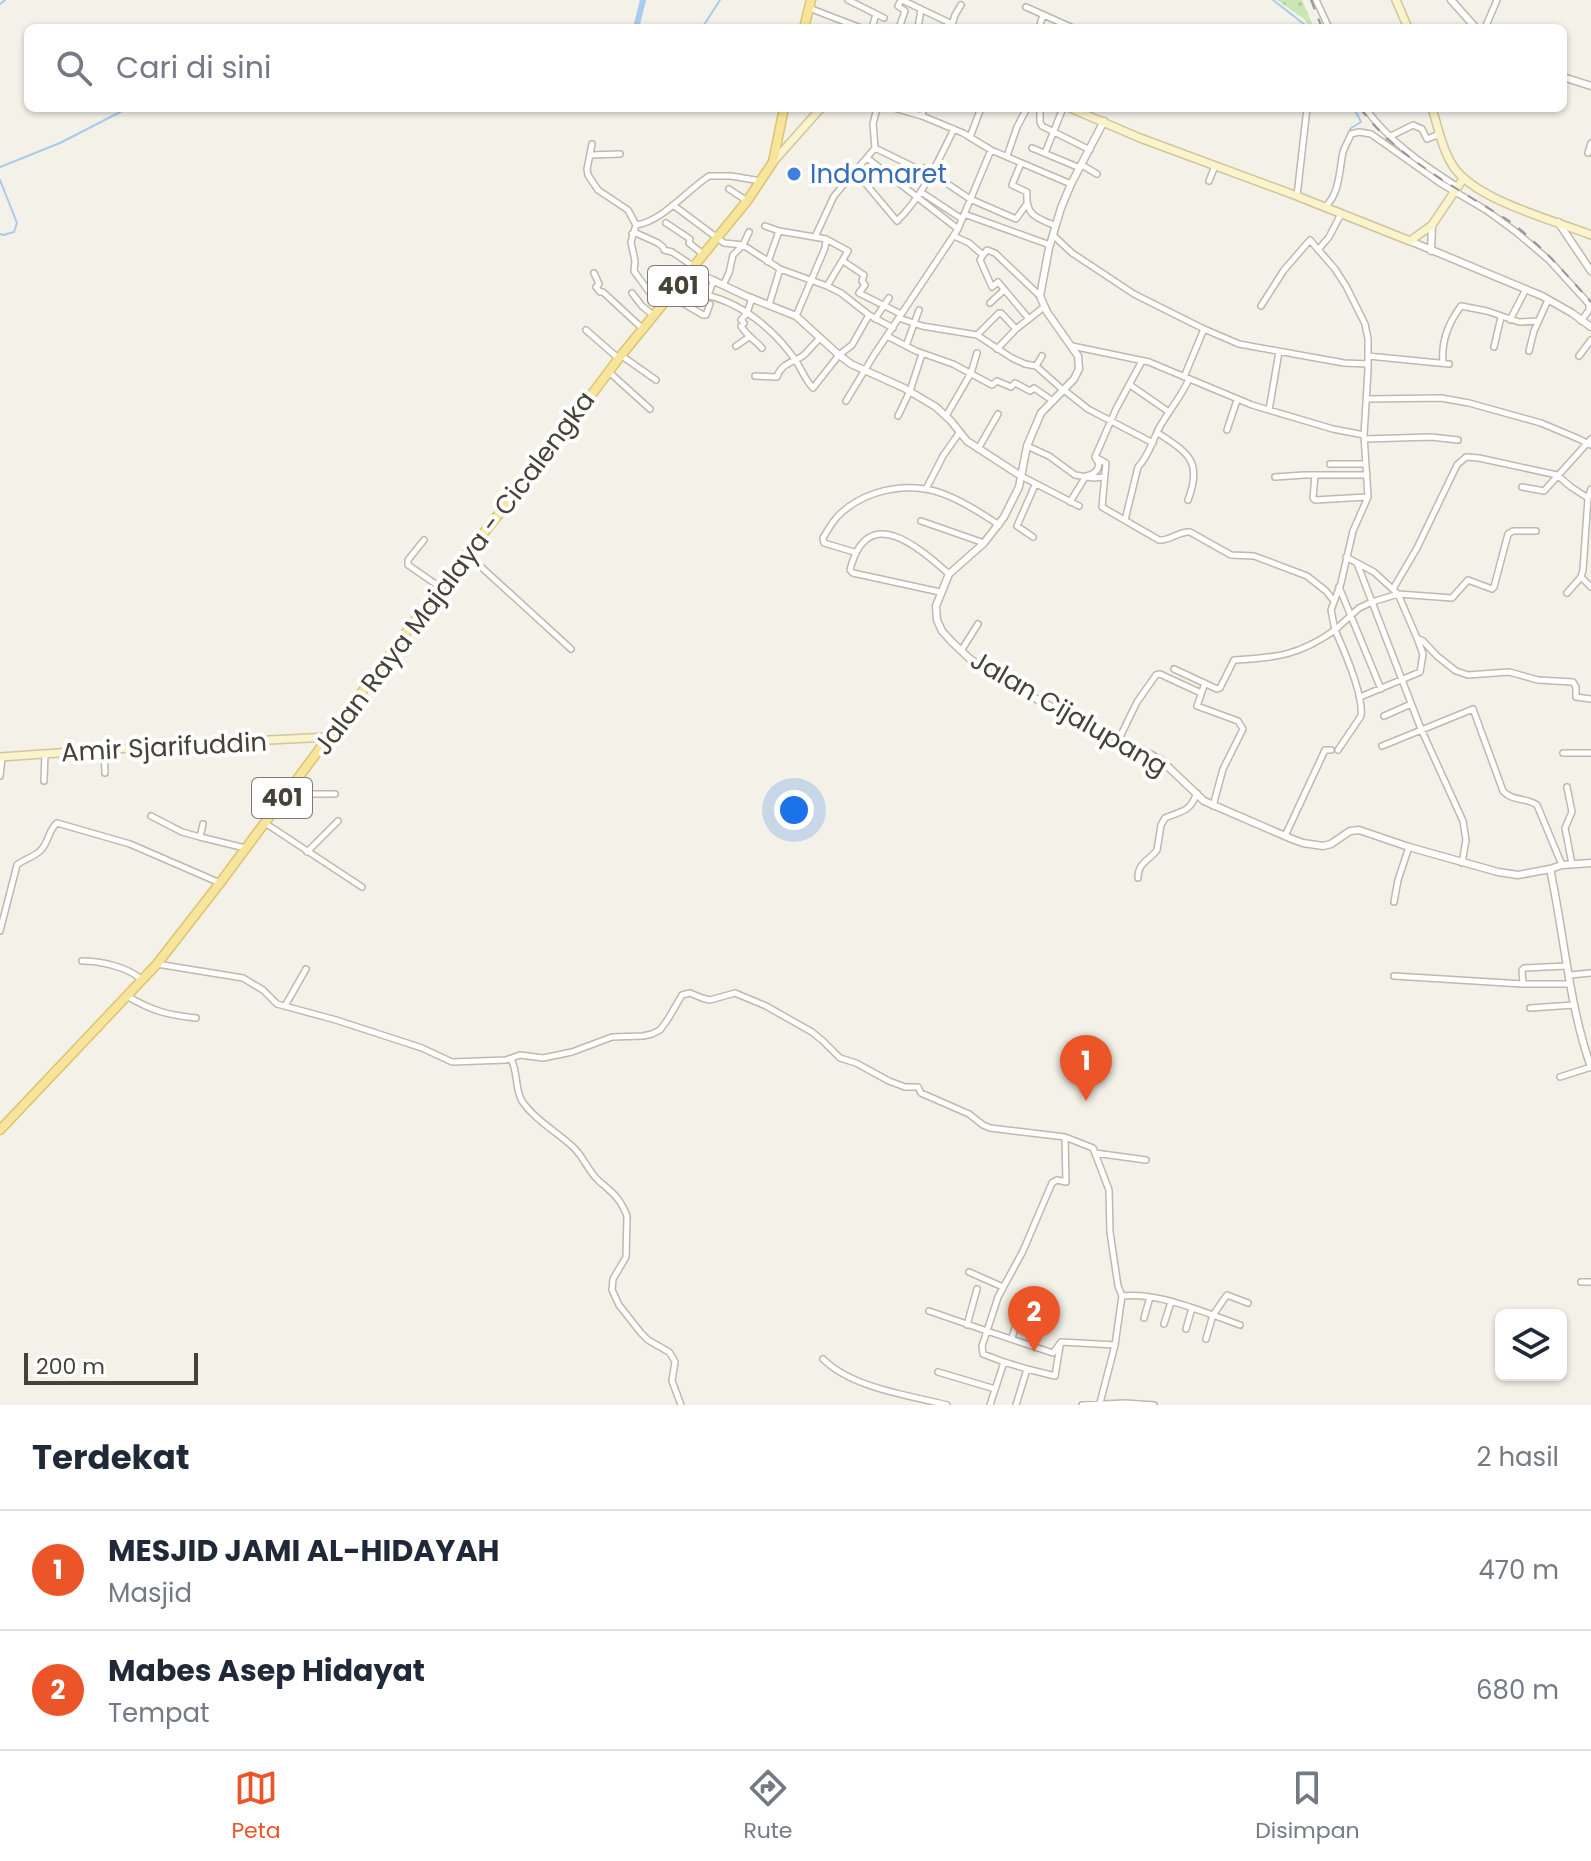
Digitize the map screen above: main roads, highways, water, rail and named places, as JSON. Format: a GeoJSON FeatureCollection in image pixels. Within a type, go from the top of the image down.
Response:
{"type":"FeatureCollection","features":[{"type":"Feature","properties":{"kind":"main road"},"geometry":{"type":"LineString","coordinates":[[1396,0],[1406,24]]}},
{"type":"Feature","properties":{"kind":"main road"},"geometry":{"type":"LineString","coordinates":[[807,24],[809,2]]}},
{"type":"Feature","properties":{"kind":"main road","name":"Jalan Raya Majalaya - Cicalengka"},"geometry":{"type":"LineString","coordinates":[[0,1130],[157,964],[440,587],[747,201],[773,162],[783,112]]}},
{"type":"Feature","properties":{"kind":"main road"},"geometry":{"type":"LineString","coordinates":[[773,162],[817,112]]}},
{"type":"Feature","properties":{"kind":"main road"},"geometry":{"type":"LineString","coordinates":[[1080,112],[1140,138],[1410,241],[1432,225],[1459,186]]}},
{"type":"Feature","properties":{"kind":"main road"},"geometry":{"type":"LineString","coordinates":[[1433,112],[1459,186]]}},
{"type":"Feature","properties":{"kind":"main road"},"geometry":{"type":"LineString","coordinates":[[1459,186],[1484,192],[1591,234]]}},
{"type":"Feature","properties":{"kind":"main road","name":"Amir Sjarifuddin"},"geometry":{"type":"LineString","coordinates":[[1,757],[329,737]]}},
{"type":"Feature","properties":{"kind":"waterway"},"geometry":{"type":"LineString","coordinates":[[0,4],[5,0]]}},
{"type":"Feature","properties":{"kind":"waterway"},"geometry":{"type":"LineString","coordinates":[[637,24],[643,0]]}},
{"type":"Feature","properties":{"kind":"waterway"},"geometry":{"type":"LineString","coordinates":[[705,24],[720,0]]}},
{"type":"Feature","properties":{"kind":"waterway"},"geometry":{"type":"LineString","coordinates":[[1273,0],[1304,24]]}},
{"type":"Feature","properties":{"kind":"waterway"},"geometry":{"type":"LineString","coordinates":[[0,167],[60,143],[120,112]]}},
{"type":"Feature","properties":{"kind":"waterway"},"geometry":{"type":"LineString","coordinates":[[1349,132],[1361,122],[1355,112]]}},
{"type":"Feature","properties":{"kind":"waterway"},"geometry":{"type":"LineString","coordinates":[[0,180],[17,223],[14,232],[0,234]]}},
{"type":"Feature","properties":{"kind":"railway"},"geometry":{"type":"LineString","coordinates":[[1311,0],[1320,24]]}},
{"type":"Feature","properties":{"kind":"railway"},"geometry":{"type":"LineString","coordinates":[[1363,112],[1410,158],[1523,232],[1591,302]]}},
{"type":"Feature","properties":{"kind":"place","name":"Indomaret"},"geometry":{"type":"Point","coordinates":[794,174]}},
{"type":"Feature","properties":{"kind":"place","name":"MESJID JAMI AL-HIDAYAH"},"geometry":{"type":"Point","coordinates":[1086,1101]}},
{"type":"Feature","properties":{"kind":"place","name":"Mabes Asep Hidayat"},"geometry":{"type":"Point","coordinates":[1034,1352]}}]}
